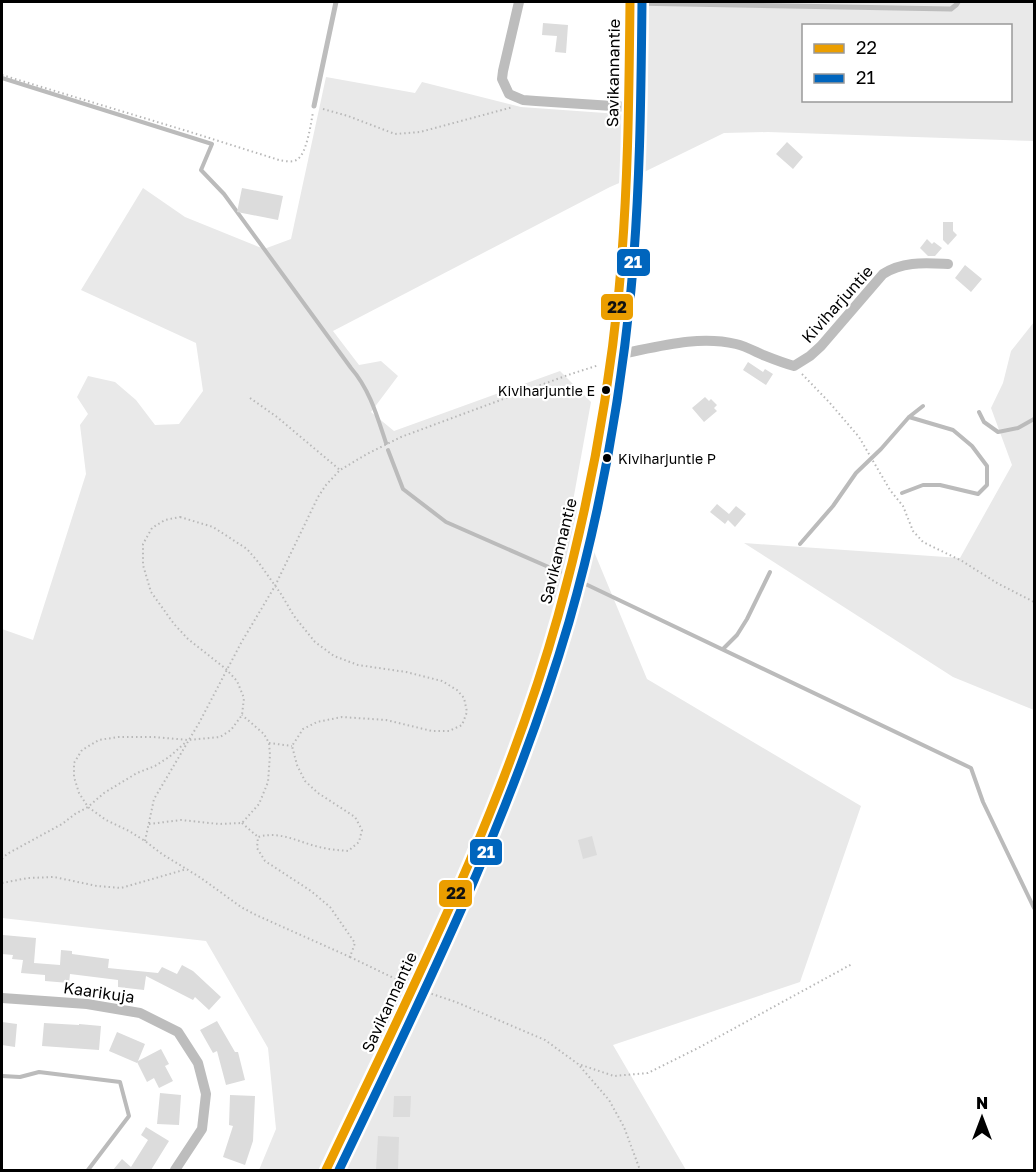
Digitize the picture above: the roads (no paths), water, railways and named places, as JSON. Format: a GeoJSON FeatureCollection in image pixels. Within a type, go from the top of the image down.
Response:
{"type":"FeatureCollection","features":[{"type":"Feature","properties":{"kind":"street"},"geometry":{"type":"LineString","coordinates":[[519,2],[502,79],[509,94],[523,100],[628,107]]}},
{"type":"Feature","properties":{"kind":"street","name":"Savikannantie"},"geometry":{"type":"LineString","coordinates":[[326,1170],[413,987],[487,822],[543,668],[574,555],[590,480],[618,298],[623,235],[630,2]]}},
{"type":"Feature","properties":{"kind":"street","name":"Kiviharjuntie"},"geometry":{"type":"LineString","coordinates":[[610,359],[675,344],[706,341],[739,345],[794,366],[810,357],[821,346],[883,274],[906,264],[948,264]]}},
{"type":"Feature","properties":{"kind":"street","name":"Kaarikuja"},"geometry":{"type":"LineString","coordinates":[[2,998],[87,1004],[140,1013],[178,1032],[198,1063],[206,1094],[202,1129],[175,1170]]}},
{"type":"Feature","properties":{"kind":"lane"},"geometry":{"type":"LineString","coordinates":[[314,106],[336,2]]}},
{"type":"Feature","properties":{"kind":"lane"},"geometry":{"type":"LineString","coordinates":[[630,2],[951,9],[958,2]]}},
{"type":"Feature","properties":{"kind":"waterway"},"geometry":{"type":"LineString","coordinates":[[2,78],[212,144],[201,170],[224,194],[358,376],[372,404],[386,443]]}},
{"type":"Feature","properties":{"kind":"waterway"},"geometry":{"type":"LineString","coordinates":[[800,544],[833,506],[856,473],[909,417],[923,406]]}},
{"type":"Feature","properties":{"kind":"waterway"},"geometry":{"type":"LineString","coordinates":[[979,412],[984,422],[998,432],[1018,428],[1034,419]]}},
{"type":"Feature","properties":{"kind":"waterway"},"geometry":{"type":"LineString","coordinates":[[902,493],[923,485],[940,485],[978,494],[987,485],[987,466],[972,446],[953,430],[909,417]]}},
{"type":"Feature","properties":{"kind":"waterway"},"geometry":{"type":"LineString","coordinates":[[388,450],[403,489],[446,522],[560,572]]}},
{"type":"Feature","properties":{"kind":"waterway"},"geometry":{"type":"LineString","coordinates":[[723,649],[737,635],[747,619],[770,572]]}},
{"type":"Feature","properties":{"kind":"waterway"},"geometry":{"type":"LineString","coordinates":[[577,580],[971,768],[983,802],[1034,908]]}},
{"type":"Feature","properties":{"kind":"waterway"},"geometry":{"type":"LineString","coordinates":[[2,1076],[20,1077],[39,1072],[120,1082],[129,1116],[88,1170]]}},
{"type":"Feature","properties":{"kind":"place","name":"Kiviharjuntie E"},"geometry":{"type":"Point","coordinates":[606,390]}},
{"type":"Feature","properties":{"kind":"place","name":"Kiviharjuntie P"},"geometry":{"type":"Point","coordinates":[607,458]}}]}
